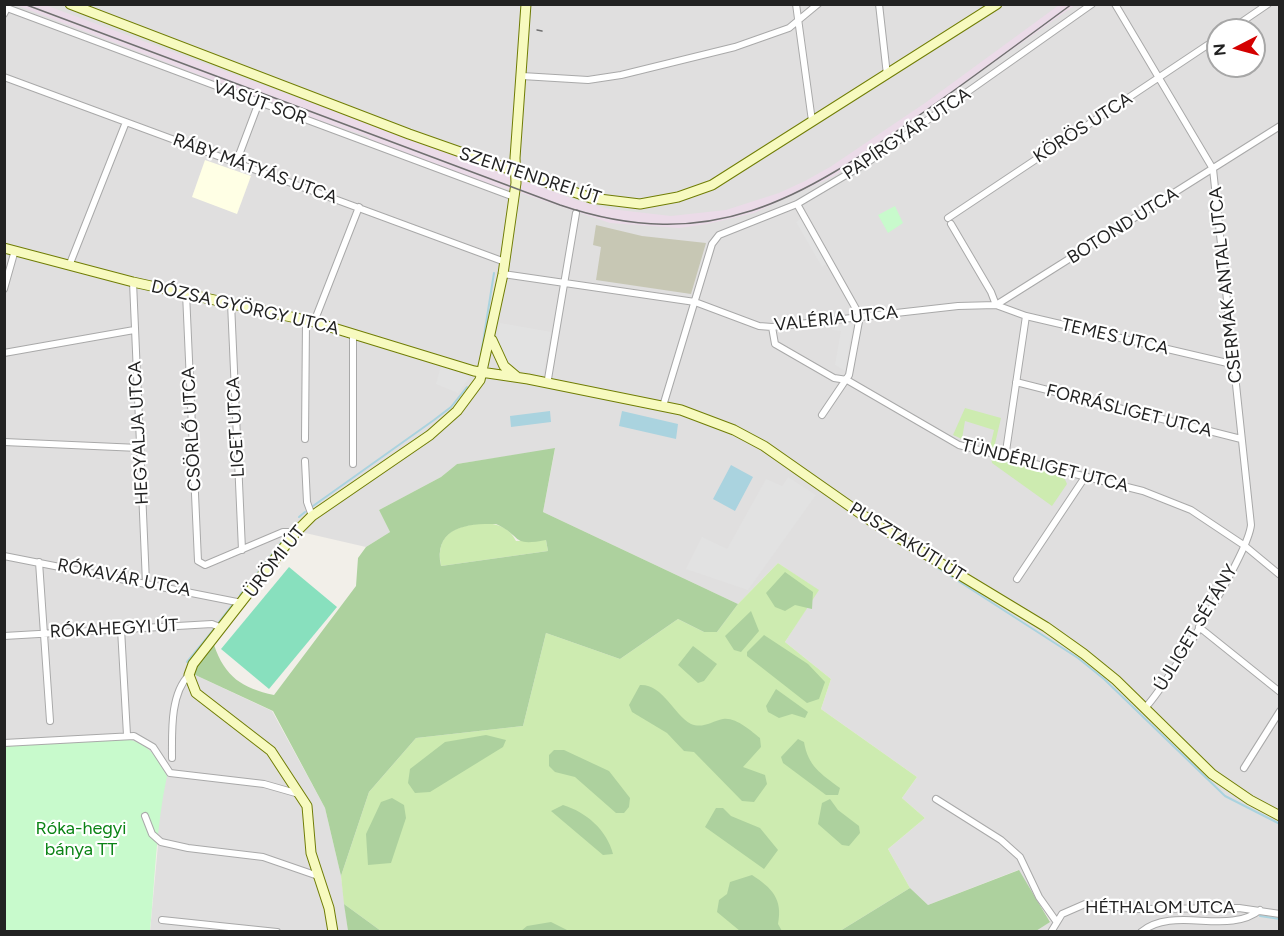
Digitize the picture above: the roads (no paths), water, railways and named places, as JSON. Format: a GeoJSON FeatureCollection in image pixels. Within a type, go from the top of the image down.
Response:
{"type":"FeatureCollection","features":[{"type":"Feature","properties":{"kind":"street","name":"SZENTENDREI ÚT"},"geometry":{"type":"LineString","coordinates":[[70,4],[515,172],[606,201],[625,204],[678,198],[712,185],[997,4]]}},
{"type":"Feature","properties":{"kind":"street","name":"ÜRÖMI ÚT"},"geometry":{"type":"LineString","coordinates":[[189,675],[194,664],[296,532],[312,516],[430,435],[467,400],[484,372],[503,274],[514,197],[526,4]]}},
{"type":"Feature","properties":{"kind":"street"},"geometry":{"type":"LineString","coordinates":[[796,4],[812,121]]}},
{"type":"Feature","properties":{"kind":"street"},"geometry":{"type":"LineString","coordinates":[[522,76],[588,80],[621,75],[735,47],[789,28],[818,4]]}},
{"type":"Feature","properties":{"kind":"street"},"geometry":{"type":"LineString","coordinates":[[879,4],[887,75]]}},
{"type":"Feature","properties":{"kind":"street","name":"PAPÍRGYÁR UTCA"},"geometry":{"type":"LineString","coordinates":[[695,302],[712,244],[723,232],[797,204],[902,139],[1092,4]]}},
{"type":"Feature","properties":{"kind":"street","name":"CSERMÁK ANTAL UTCA"},"geometry":{"type":"LineString","coordinates":[[1115,4],[1213,169],[1236,365],[1241,439],[1251,525],[1245,546]]}},
{"type":"Feature","properties":{"kind":"street"},"geometry":{"type":"LineString","coordinates":[[1248,18],[1268,4]]}},
{"type":"Feature","properties":{"kind":"street","name":"VASÚT SOR"},"geometry":{"type":"LineString","coordinates":[[6,11],[514,197]]}},
{"type":"Feature","properties":{"kind":"street","name":"KÖRÖS UTCA"},"geometry":{"type":"LineString","coordinates":[[996,305],[991,292],[950,221],[1206,46]]}},
{"type":"Feature","properties":{"kind":"street","name":"RÁBY MÁTYÁS UTCA"},"geometry":{"type":"LineString","coordinates":[[4,77],[505,262]]}},
{"type":"Feature","properties":{"kind":"street"},"geometry":{"type":"LineString","coordinates":[[236,163],[259,102]]}},
{"type":"Feature","properties":{"kind":"street"},"geometry":{"type":"LineString","coordinates":[[69,266],[126,122]]}},
{"type":"Feature","properties":{"kind":"street","name":"BOTOND UTCA"},"geometry":{"type":"LineString","coordinates":[[996,305],[1280,126]]}},
{"type":"Feature","properties":{"kind":"street"},"geometry":{"type":"LineString","coordinates":[[797,204],[860,316],[847,380],[822,415]]}},
{"type":"Feature","properties":{"kind":"street"},"geometry":{"type":"LineString","coordinates":[[305,439],[310,321],[358,207]]}},
{"type":"Feature","properties":{"kind":"street"},"geometry":{"type":"LineString","coordinates":[[548,379],[576,213]]}},
{"type":"Feature","properties":{"kind":"street","name":"DÓZSA GYÖRGY UTCA"},"geometry":{"type":"LineString","coordinates":[[4,248],[133,282],[310,321],[484,372]]}},
{"type":"Feature","properties":{"kind":"street"},"geometry":{"type":"LineString","coordinates":[[4,289],[15,250]]}},
{"type":"Feature","properties":{"kind":"street","name":"VALÉRIA UTCA"},"geometry":{"type":"LineString","coordinates":[[503,274],[695,302],[759,326],[772,327],[860,316],[996,305]]}},
{"type":"Feature","properties":{"kind":"street","name":"HEGYALJA UTCA"},"geometry":{"type":"LineString","coordinates":[[133,282],[146,583]]}},
{"type":"Feature","properties":{"kind":"street","name":"CSÖRLŐ UTCA"},"geometry":{"type":"LineString","coordinates":[[186,293],[198,561],[201,565],[206,565],[242,550]]}},
{"type":"Feature","properties":{"kind":"street"},"geometry":{"type":"LineString","coordinates":[[663,406],[695,302]]}},
{"type":"Feature","properties":{"kind":"street","name":"LIGET UTCA"},"geometry":{"type":"LineString","coordinates":[[231,303],[242,550]]}},
{"type":"Feature","properties":{"kind":"street","name":"TEMES UTCA"},"geometry":{"type":"LineString","coordinates":[[996,305],[1026,316],[1236,365]]}},
{"type":"Feature","properties":{"kind":"street"},"geometry":{"type":"LineString","coordinates":[[1005,458],[1026,316]]}},
{"type":"Feature","properties":{"kind":"street","name":"TÜNDÉRLIGET UTCA"},"geometry":{"type":"LineString","coordinates":[[772,327],[775,344],[834,378],[847,380],[954,442],[1005,458],[1143,491],[1191,510],[1245,546]]}},
{"type":"Feature","properties":{"kind":"street"},"geometry":{"type":"LineString","coordinates":[[4,353],[134,330]]}},
{"type":"Feature","properties":{"kind":"street"},"geometry":{"type":"LineString","coordinates":[[353,335],[353,464]]}},
{"type":"Feature","properties":{"kind":"street"},"geometry":{"type":"LineString","coordinates":[[491,339],[504,366],[517,377]]}},
{"type":"Feature","properties":{"kind":"street","name":"PUSZTAKÚTI ÚT"},"geometry":{"type":"LineString","coordinates":[[484,372],[663,406],[701,416],[764,446],[874,523],[1046,627],[1092,660],[1212,774],[1250,800],[1280,816]]}},
{"type":"Feature","properties":{"kind":"street","name":"FORRÁSLIGET UTCA"},"geometry":{"type":"LineString","coordinates":[[1016,382],[1241,439]]}},
{"type":"Feature","properties":{"kind":"street"},"geometry":{"type":"LineString","coordinates":[[4,442],[139,448]]}},
{"type":"Feature","properties":{"kind":"street"},"geometry":{"type":"LineString","coordinates":[[305,461],[307,502],[312,516]]}},
{"type":"Feature","properties":{"kind":"street"},"geometry":{"type":"LineString","coordinates":[[1017,579],[1085,477]]}},
{"type":"Feature","properties":{"kind":"street"},"geometry":{"type":"LineString","coordinates":[[242,550],[283,532],[296,532]]}},
{"type":"Feature","properties":{"kind":"street"},"geometry":{"type":"LineString","coordinates":[[1245,546],[1280,575]]}},
{"type":"Feature","properties":{"kind":"street","name":"ÚJLIGET SÉTÁNY"},"geometry":{"type":"LineString","coordinates":[[1145,708],[1199,627],[1245,546]]}},
{"type":"Feature","properties":{"kind":"street","name":"RÓKAVÁR UTCA"},"geometry":{"type":"LineString","coordinates":[[4,556],[243,603]]}},
{"type":"Feature","properties":{"kind":"street"},"geometry":{"type":"LineString","coordinates":[[39,562],[50,721]]}},
{"type":"Feature","properties":{"kind":"street","name":"RÓKAHEGYI ÚT"},"geometry":{"type":"LineString","coordinates":[[4,636],[212,624],[222,628]]}},
{"type":"Feature","properties":{"kind":"street"},"geometry":{"type":"LineString","coordinates":[[1199,627],[1280,692]]}},
{"type":"Feature","properties":{"kind":"street"},"geometry":{"type":"LineString","coordinates":[[120,629],[127,735]]}},
{"type":"Feature","properties":{"kind":"street"},"geometry":{"type":"LineString","coordinates":[[172,758],[172,729],[177,698],[189,675]]}},
{"type":"Feature","properties":{"kind":"street"},"geometry":{"type":"LineString","coordinates":[[189,675],[196,693],[271,751],[300,794],[308,809],[311,853],[329,908],[333,932]]}},
{"type":"Feature","properties":{"kind":"street"},"geometry":{"type":"LineString","coordinates":[[1244,768],[1280,711]]}},
{"type":"Feature","properties":{"kind":"street"},"geometry":{"type":"LineString","coordinates":[[4,743],[127,735],[143,740],[153,747],[170,773],[264,784],[300,794]]}},
{"type":"Feature","properties":{"kind":"street"},"geometry":{"type":"LineString","coordinates":[[936,799],[1015,851],[1024,862],[1032,885],[1056,921],[1051,932]]}},
{"type":"Feature","properties":{"kind":"street"},"geometry":{"type":"LineString","coordinates":[[145,816],[152,834],[161,842],[188,848],[264,857],[318,876]]}},
{"type":"Feature","properties":{"kind":"street","name":"HÉTHALOM UTCA"},"geometry":{"type":"LineString","coordinates":[[1056,921],[1071,909],[1086,904],[1139,909],[1260,909],[1280,914]]}},
{"type":"Feature","properties":{"kind":"street"},"geometry":{"type":"LineString","coordinates":[[1141,932],[1158,924],[1239,922],[1260,909]]}},
{"type":"Feature","properties":{"kind":"street"},"geometry":{"type":"LineString","coordinates":[[162,920],[277,932]]}},
{"type":"Feature","properties":{"kind":"water"},"geometry":{"type":"Polygon","coordinates":[[[550,411],[551,422],[511,427],[510,416],[550,411]]]}},
{"type":"Feature","properties":{"kind":"water"},"geometry":{"type":"Polygon","coordinates":[[[622,411],[678,424],[676,439],[619,426],[622,411]]]}},
{"type":"Feature","properties":{"kind":"water"},"geometry":{"type":"Polygon","coordinates":[[[731,465],[753,477],[735,511],[713,499],[731,465]]]}},
{"type":"Feature","properties":{"kind":"waterway"},"geometry":{"type":"LineString","coordinates":[[481,355],[494,273]]}},
{"type":"Feature","properties":{"kind":"waterway"},"geometry":{"type":"LineString","coordinates":[[313,506],[451,407],[467,387]]}},
{"type":"Feature","properties":{"kind":"waterway"},"geometry":{"type":"LineString","coordinates":[[299,517],[305,512]]}},
{"type":"Feature","properties":{"kind":"waterway"},"geometry":{"type":"LineString","coordinates":[[240,595],[287,535]]}},
{"type":"Feature","properties":{"kind":"waterway"},"geometry":{"type":"LineString","coordinates":[[935,566],[1078,658],[1104,679],[1225,796],[1280,824]]}},
{"type":"Feature","properties":{"kind":"waterway"},"geometry":{"type":"LineString","coordinates":[[219,622],[233,604]]}},
{"type":"Feature","properties":{"kind":"waterway"},"geometry":{"type":"LineString","coordinates":[[187,662],[215,628]]}},
{"type":"Feature","properties":{"kind":"waterway"},"geometry":{"type":"LineString","coordinates":[[1260,916],[1280,919]]}},
{"type":"Feature","properties":{"kind":"tram line"},"geometry":{"type":"LineString","coordinates":[[24,4],[560,205],[614,219],[663,224],[709,221],[752,210],[794,194],[877,144],[1072,4]]}},
{"type":"Feature","properties":{"kind":"tram line"},"geometry":{"type":"LineString","coordinates":[[537,30],[542,31]]}},
{"type":"Feature","properties":{"kind":"park label","name":"Róka-hegyi bánya TT"},"geometry":{"type":"Point","coordinates":[81,839]}}]}
